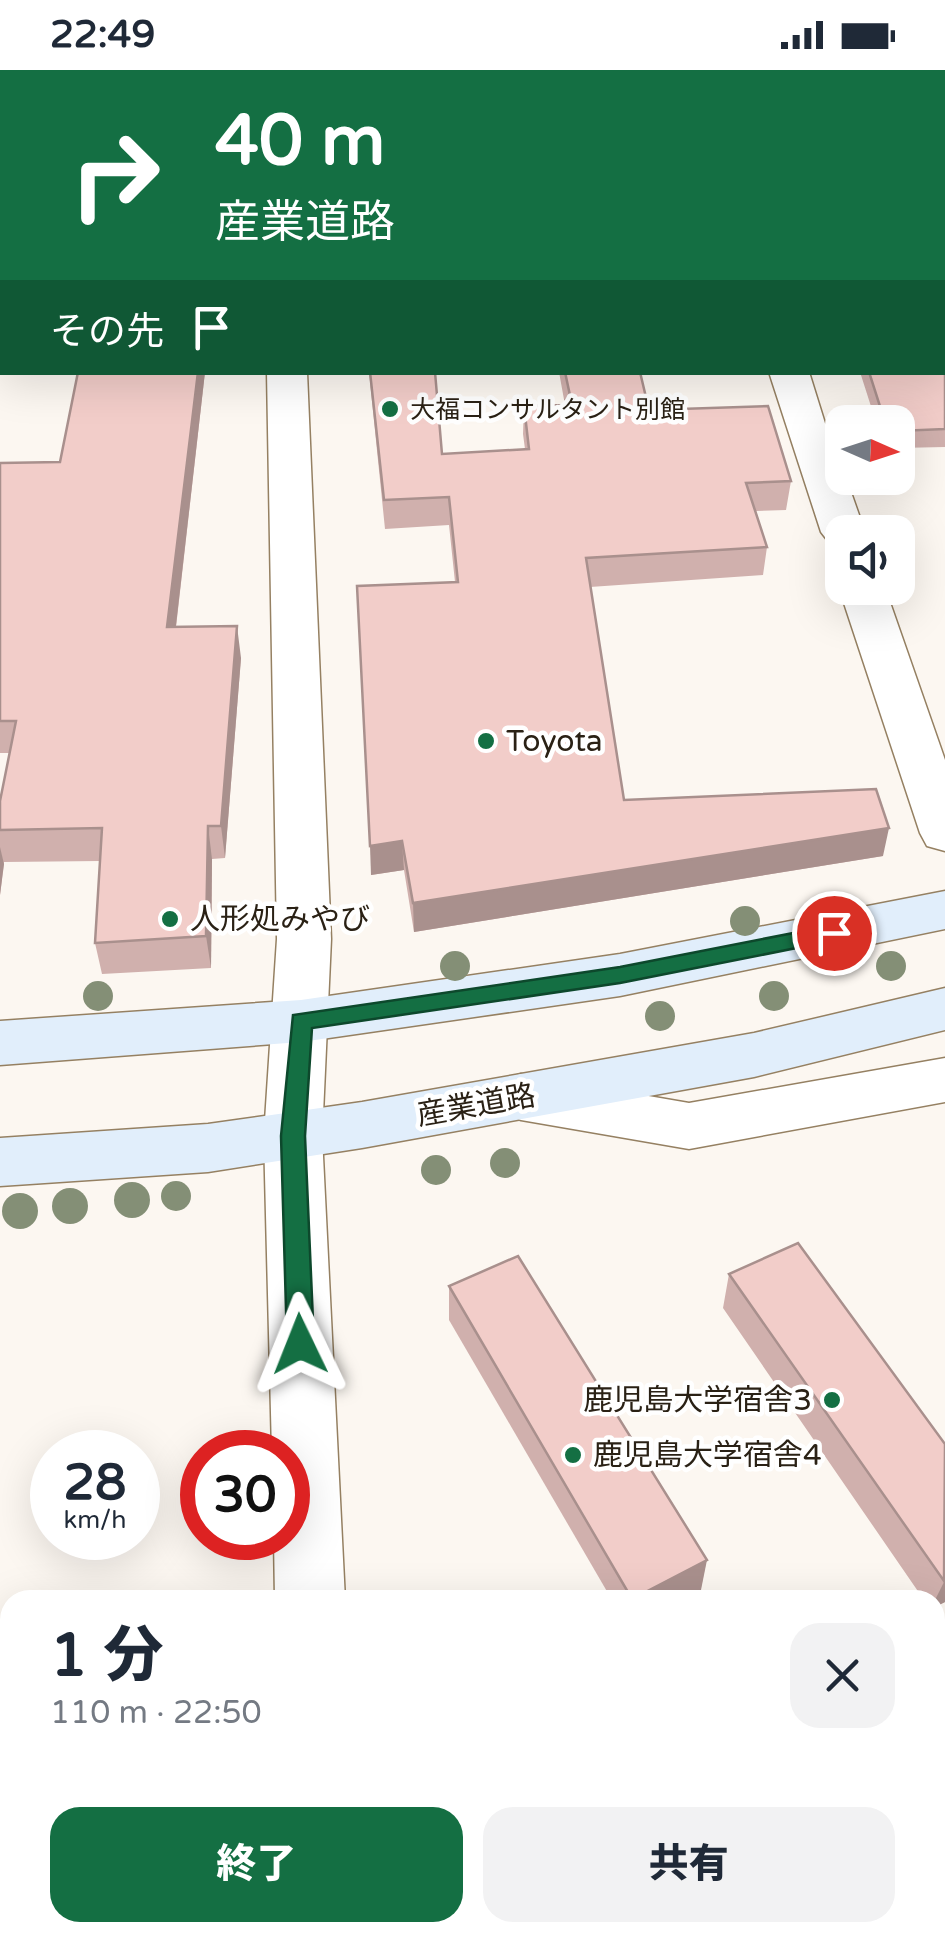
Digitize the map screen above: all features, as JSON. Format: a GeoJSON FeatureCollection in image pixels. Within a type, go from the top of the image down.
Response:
{"type":"FeatureCollection","features":[{"type":"Feature","properties":{"kind":"main road"},"geometry":{"type":"LineString","coordinates":[[0,1042],[301,1021],[620,975],[945,910]]}},
{"type":"Feature","properties":{"kind":"main road","name":"産業道路"},"geometry":{"type":"LineString","coordinates":[[0,1162],[208,1148],[293,1136],[754,1055],[945,1008]]}},
{"type":"Feature","properties":{"kind":"street"},"geometry":{"type":"LineString","coordinates":[[287,375],[304,938],[293,1136],[310,1590]]}},
{"type":"Feature","properties":{"kind":"street"},"geometry":{"type":"LineString","coordinates":[[790,375],[837,515]]}},
{"type":"Feature","properties":{"kind":"street"},"geometry":{"type":"LineString","coordinates":[[868,605],[945,833]]}},
{"type":"Feature","properties":{"kind":"street"},"geometry":{"type":"LineString","coordinates":[[520,1097],[688,1126],[945,1080]]}},
{"type":"Feature","properties":{"kind":"building"},"geometry":{"type":"Polygon","coordinates":[[[77,375],[198,375],[167,627],[237,626],[221,826],[208,826],[206,936],[95,943],[102,828],[0,830],[0,801],[16,721],[0,721],[0,463],[60,462],[77,375]]]}},
{"type":"Feature","properties":{"kind":"building"},"geometry":{"type":"Polygon","coordinates":[[[370,375],[435,375],[442,454],[529,449],[524,406],[567,405],[566,400],[571,400],[566,375],[641,375],[649,410],[768,406],[791,481],[746,483],[767,547],[586,558],[624,800],[876,789],[889,828],[413,903],[402,841],[370,846],[357,586],[458,582],[449,497],[384,500],[370,375]]]}},
{"type":"Feature","properties":{"kind":"building"},"geometry":{"type":"Polygon","coordinates":[[[870,375],[945,375],[945,429],[915,430],[915,405],[880,405],[870,375]]]}},
{"type":"Feature","properties":{"kind":"building","name":"鹿児島大学宿舎3"},"geometry":{"type":"Polygon","coordinates":[[[798,1243],[945,1444],[944,1581],[729,1274],[798,1243]]]}},
{"type":"Feature","properties":{"kind":"building","name":"鹿児島大学宿舎4"},"geometry":{"type":"Polygon","coordinates":[[[518,1256],[707,1560],[649,1590],[627,1590],[449,1286],[518,1256]]]}},
{"type":"Feature","properties":{"kind":"place","name":"大福コンサルタント別館"},"geometry":{"type":"Point","coordinates":[390,409]}},
{"type":"Feature","properties":{"kind":"place","name":"Toyota"},"geometry":{"type":"Point","coordinates":[486,741]}},
{"type":"Feature","properties":{"kind":"place","name":"人形処みやび"},"geometry":{"type":"Point","coordinates":[170,919]}},
{"type":"Feature","properties":{"kind":"place","name":"鹿児島大学宿舎3"},"geometry":{"type":"Point","coordinates":[832,1400]}},
{"type":"Feature","properties":{"kind":"place","name":"鹿児島大学宿舎4"},"geometry":{"type":"Point","coordinates":[573,1455]}},
{"type":"Feature","properties":{"kind":"route"},"geometry":{"type":"LineString","coordinates":[[300,1344],[293,1136],[301,1021],[620,975],[834,933]]}}]}
